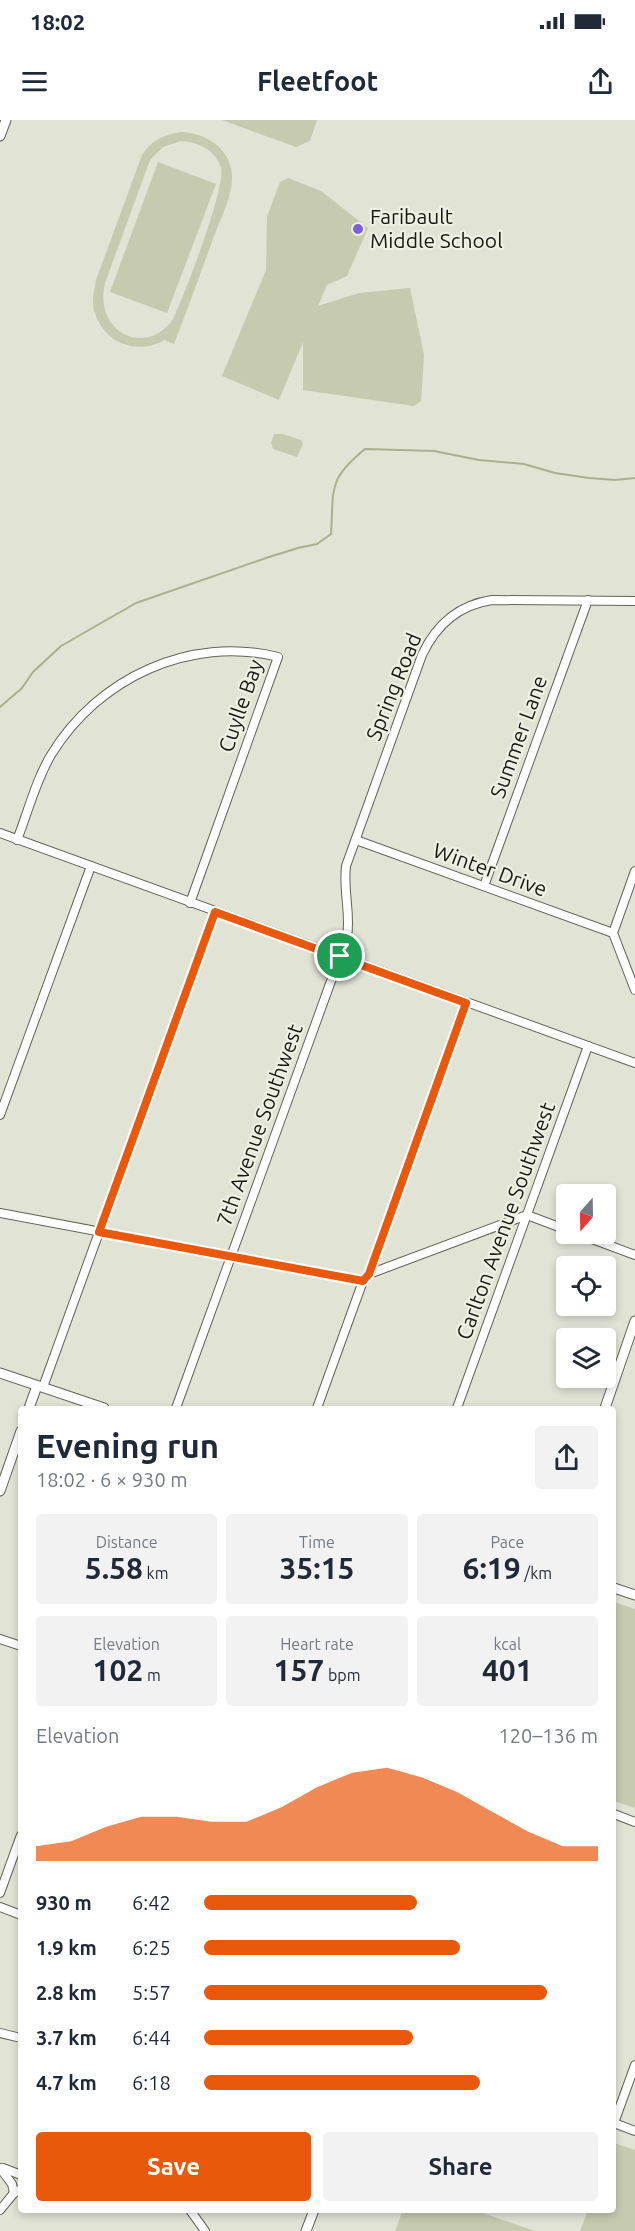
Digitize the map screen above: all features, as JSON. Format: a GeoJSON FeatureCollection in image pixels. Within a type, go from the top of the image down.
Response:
{"type":"FeatureCollection","features":[{"type":"Feature","properties":{"kind":"street"},"geometry":{"type":"LineString","coordinates":[[0,136],[6,120]]}},
{"type":"Feature","properties":{"kind":"street","name":"Spring Road"},"geometry":{"type":"LineString","coordinates":[[340,956],[349,927],[344,885],[346,866],[422,655],[439,627],[460,610],[492,600],[635,601]]}},
{"type":"Feature","properties":{"kind":"street","name":"Summer Lane"},"geometry":{"type":"LineString","coordinates":[[484,886],[588,600]]}},
{"type":"Feature","properties":{"kind":"street","name":"Cuylle Bay"},"geometry":{"type":"LineString","coordinates":[[17,840],[50,757],[78,719],[112,689],[175,658],[237,650],[278,657],[190,903]]}},
{"type":"Feature","properties":{"kind":"street"},"geometry":{"type":"LineString","coordinates":[[0,833],[635,1063]]}},
{"type":"Feature","properties":{"kind":"street","name":"Winter Drive"},"geometry":{"type":"LineString","coordinates":[[356,840],[613,933]]}},
{"type":"Feature","properties":{"kind":"street"},"geometry":{"type":"LineString","coordinates":[[0,1115],[91,866]]}},
{"type":"Feature","properties":{"kind":"street"},"geometry":{"type":"LineString","coordinates":[[635,871],[613,933],[635,990]]}},
{"type":"Feature","properties":{"kind":"street"},"geometry":{"type":"LineString","coordinates":[[30,1406],[40,1386],[99,1232],[215,912]]}},
{"type":"Feature","properties":{"kind":"street","name":"7th Avenue Southwest"},"geometry":{"type":"LineString","coordinates":[[177,1406],[340,956]]}},
{"type":"Feature","properties":{"kind":"street"},"geometry":{"type":"LineString","coordinates":[[317,1406],[466,1003]]}},
{"type":"Feature","properties":{"kind":"street","name":"Carlton Avenue Southwest"},"geometry":{"type":"LineString","coordinates":[[458,1406],[588,1046]]}},
{"type":"Feature","properties":{"kind":"street"},"geometry":{"type":"LineString","coordinates":[[0,1213],[231,1256],[366,1277],[527,1215],[556,1226]]}},
{"type":"Feature","properties":{"kind":"street"},"geometry":{"type":"LineString","coordinates":[[606,1244],[635,1255]]}},
{"type":"Feature","properties":{"kind":"street"},"geometry":{"type":"LineString","coordinates":[[606,1406],[635,1321]]}},
{"type":"Feature","properties":{"kind":"street"},"geometry":{"type":"LineString","coordinates":[[0,1372],[98,1406]]}},
{"type":"Feature","properties":{"kind":"street"},"geometry":{"type":"LineString","coordinates":[[0,1491],[18,1440]]}},
{"type":"Feature","properties":{"kind":"street"},"geometry":{"type":"LineString","coordinates":[[616,1589],[635,1595]]}},
{"type":"Feature","properties":{"kind":"street"},"geometry":{"type":"LineString","coordinates":[[0,1639],[18,1646]]}},
{"type":"Feature","properties":{"kind":"street"},"geometry":{"type":"LineString","coordinates":[[616,1815],[635,1822]]}},
{"type":"Feature","properties":{"kind":"street"},"geometry":{"type":"LineString","coordinates":[[0,1893],[18,1843]]}},
{"type":"Feature","properties":{"kind":"street"},"geometry":{"type":"LineString","coordinates":[[0,1908],[18,1914]]}},
{"type":"Feature","properties":{"kind":"street"},"geometry":{"type":"LineString","coordinates":[[0,2033],[18,2037]]}},
{"type":"Feature","properties":{"kind":"street"},"geometry":{"type":"LineString","coordinates":[[616,2117],[635,2065]]}},
{"type":"Feature","properties":{"kind":"street"},"geometry":{"type":"LineString","coordinates":[[616,2124],[635,2131]]}},
{"type":"Feature","properties":{"kind":"street"},"geometry":{"type":"LineString","coordinates":[[0,2168],[18,2174]]}},
{"type":"Feature","properties":{"kind":"street"},"geometry":{"type":"LineString","coordinates":[[0,2168],[17,2191],[0,2210]]}},
{"type":"Feature","properties":{"kind":"street"},"geometry":{"type":"LineString","coordinates":[[192,2213],[205,2231]]}},
{"type":"Feature","properties":{"kind":"street"},"geometry":{"type":"LineString","coordinates":[[306,2231],[313,2213]]}},
{"type":"Feature","properties":{"kind":"green space"},"geometry":{"type":"Polygon","coordinates":[[[222,120],[317,120],[310,141],[296,147],[222,120]]]}},
{"type":"Feature","properties":{"kind":"green space"},"geometry":{"type":"Polygon","coordinates":[[[181,132],[199,135],[222,150],[230,165],[231,190],[174,344],[166,339],[145,346],[124,344],[106,333],[95,313],[93,296],[96,280],[142,155],[154,142],[181,132]],[[181,141],[163,147],[150,160],[105,283],[103,301],[107,315],[114,327],[137,338],[150,337],[162,331],[173,319],[211,219],[217,197],[221,179],[219,162],[206,148],[181,141]]]}},
{"type":"Feature","properties":{"kind":"green space"},"geometry":{"type":"Polygon","coordinates":[[[158,162],[216,184],[167,313],[110,292],[158,162]]]}},
{"type":"Feature","properties":{"kind":"green space"},"geometry":{"type":"Polygon","coordinates":[[[288,178],[321,191],[368,228],[347,276],[327,285],[318,306],[359,293],[410,288],[424,355],[421,401],[414,406],[303,390],[303,342],[279,400],[222,376],[266,270],[267,217],[280,182],[288,178]]]}},
{"type":"Feature","properties":{"kind":"green space"},"geometry":{"type":"Polygon","coordinates":[[[274,434],[301,440],[303,444],[297,457],[273,449],[271,443],[274,434]]]}},
{"type":"Feature","properties":{"kind":"green space"},"geometry":{"type":"Polygon","coordinates":[[[616,1603],[635,1609],[635,1808],[616,1802],[616,1603]]]}},
{"type":"Feature","properties":{"kind":"green space"},"geometry":{"type":"Polygon","coordinates":[[[616,2144],[635,2150],[635,2231],[580,2231],[587,2213],[616,2213],[616,2144]]]}},
{"type":"Feature","properties":{"kind":"green space"},"geometry":{"type":"Polygon","coordinates":[[[402,2213],[483,2213],[535,2231],[395,2231],[402,2213]]]}},
{"type":"Feature","properties":{"kind":"waterway"},"geometry":{"type":"LineString","coordinates":[[0,707],[22,688],[33,672],[61,646],[136,603],[269,557],[317,544],[331,534],[333,496],[338,478],[365,449],[434,451],[479,460],[524,464],[555,473],[589,478],[615,480],[635,478]]}},
{"type":"Feature","properties":{"kind":"place","name":"Faribault Middle School"},"geometry":{"type":"Point","coordinates":[358,229]}},
{"type":"Feature","properties":{"kind":"route"},"geometry":{"type":"LineString","coordinates":[[215,912],[340,956],[466,1003],[369,1274],[363,1281],[99,1232],[215,912]]}}]}
